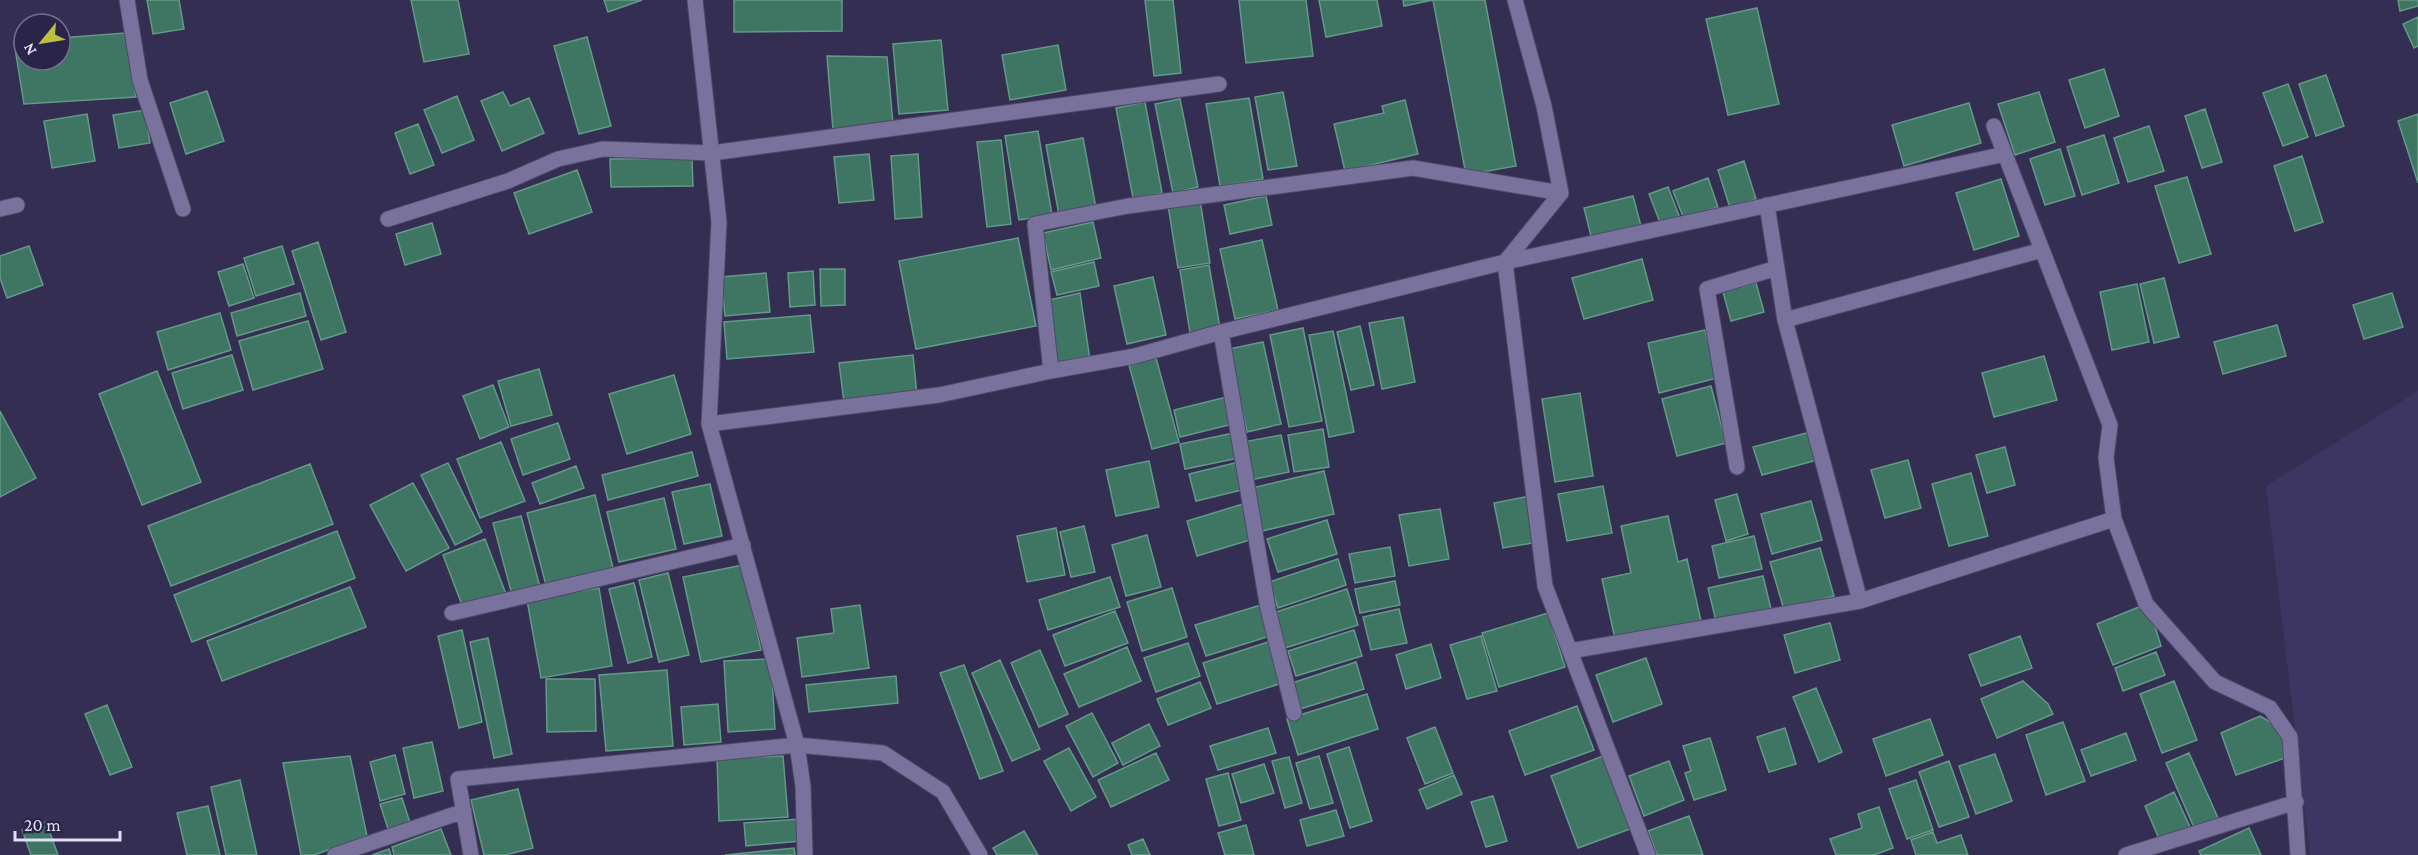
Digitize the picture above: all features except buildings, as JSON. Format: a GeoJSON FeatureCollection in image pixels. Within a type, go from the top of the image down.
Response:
{"type":"FeatureCollection","features":[{"type":"Feature","properties":{"kind":"street"},"geometry":{"type":"LineString","coordinates":[[127,0],[140,80],[183,209]]}},
{"type":"Feature","properties":{"kind":"street"},"geometry":{"type":"LineString","coordinates":[[694,0],[719,222],[709,424],[797,745],[803,786],[805,855]]}},
{"type":"Feature","properties":{"kind":"street"},"geometry":{"type":"LineString","coordinates":[[1515,0],[1544,106],[1560,193],[1505,262],[1545,586],[1648,855]]}},
{"type":"Feature","properties":{"kind":"street"},"geometry":{"type":"LineString","coordinates":[[388,219],[508,181],[558,159],[603,149],[712,153],[1219,84]]}},
{"type":"Feature","properties":{"kind":"street"},"geometry":{"type":"LineString","coordinates":[[1994,126],[2110,425],[2106,458],[2114,519],[2146,604],[2215,682],[2270,708],[2290,737],[2298,855]]}},
{"type":"Feature","properties":{"kind":"street"},"geometry":{"type":"LineString","coordinates":[[709,424],[939,395],[1051,370],[1136,356],[1221,332],[1505,262],[2005,154]]}},
{"type":"Feature","properties":{"kind":"street"},"geometry":{"type":"LineString","coordinates":[[1051,370],[1035,224],[1128,206],[1413,168],[1560,193]]}},
{"type":"Feature","properties":{"kind":"street"},"geometry":{"type":"LineString","coordinates":[[0,209],[17,205]]}},
{"type":"Feature","properties":{"kind":"street"},"geometry":{"type":"LineString","coordinates":[[1767,205],[1785,320],[1860,601]]}},
{"type":"Feature","properties":{"kind":"street"},"geometry":{"type":"LineString","coordinates":[[1785,320],[2042,250]]}},
{"type":"Feature","properties":{"kind":"street"},"geometry":{"type":"LineString","coordinates":[[1737,467],[1707,289],[1777,267]]}},
{"type":"Feature","properties":{"kind":"street"},"geometry":{"type":"LineString","coordinates":[[1221,332],[1268,609],[1294,713]]}},
{"type":"Feature","properties":{"kind":"street"},"geometry":{"type":"LineString","coordinates":[[1570,651],[1860,601],[2114,519]]}},
{"type":"Feature","properties":{"kind":"street"},"geometry":{"type":"LineString","coordinates":[[452,613],[743,544]]}},
{"type":"Feature","properties":{"kind":"street"},"geometry":{"type":"LineString","coordinates":[[471,855],[458,779],[797,745],[883,753],[943,792],[980,855]]}},
{"type":"Feature","properties":{"kind":"street"},"geometry":{"type":"LineString","coordinates":[[2126,855],[2296,802]]}},
{"type":"Feature","properties":{"kind":"street"},"geometry":{"type":"LineString","coordinates":[[335,855],[464,811]]}},
{"type":"Feature","properties":{"kind":"shaded area"},"geometry":{"type":"Polygon","coordinates":[[[2418,391],[2418,855],[2310,855],[2266,486],[2418,391]]]}}]}
